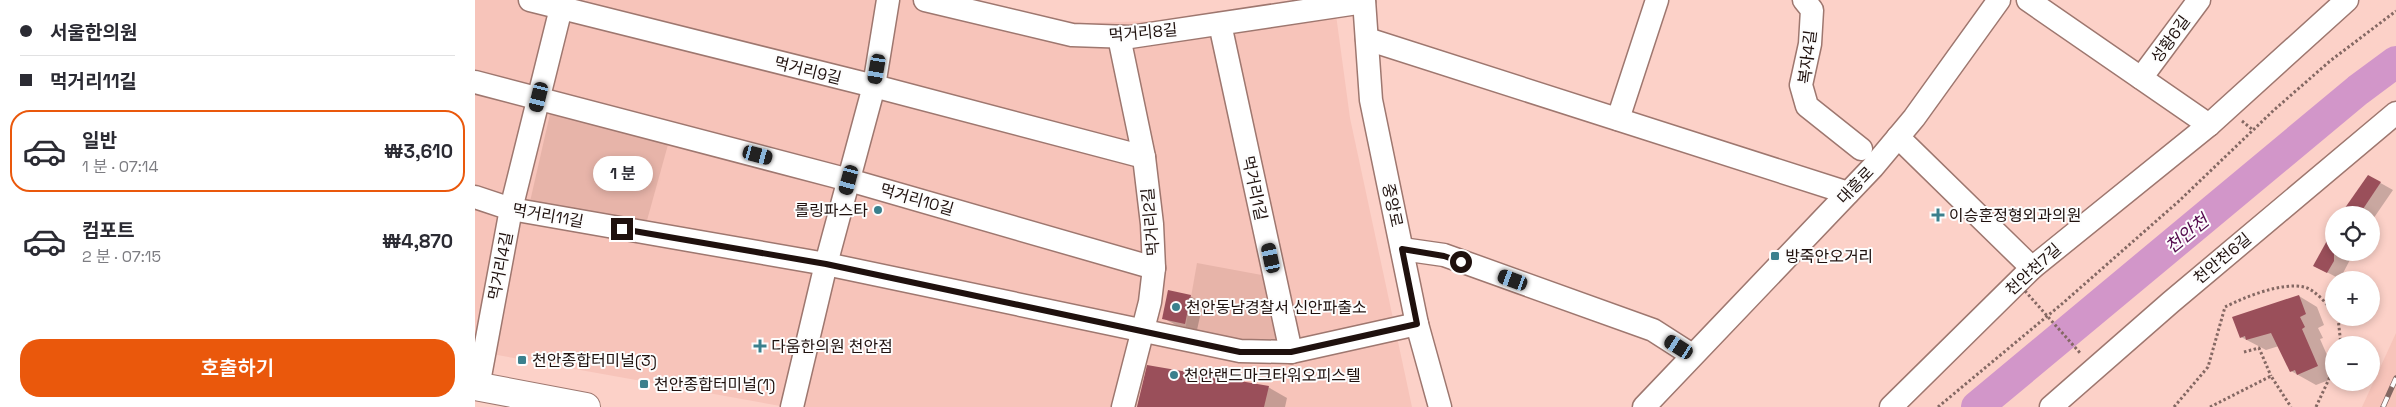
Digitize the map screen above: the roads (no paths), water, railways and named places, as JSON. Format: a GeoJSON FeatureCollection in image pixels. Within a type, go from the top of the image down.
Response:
{"type":"FeatureCollection","features":[{"type":"Feature","properties":{"kind":"main road"},"geometry":{"type":"LineString","coordinates":[[476,387],[586,407]]}},
{"type":"Feature","properties":{"kind":"street","name":"먹거리9길"},"geometry":{"type":"LineString","coordinates":[[530,0],[563,4],[1144,157]]}},
{"type":"Feature","properties":{"kind":"street"},"geometry":{"type":"LineString","coordinates":[[792,407],[826,264],[873,86],[888,0]]}},
{"type":"Feature","properties":{"kind":"street","name":"먹거리8길"},"geometry":{"type":"LineString","coordinates":[[925,0],[1072,36],[1119,37],[1220,24],[1364,1]]}},
{"type":"Feature","properties":{"kind":"street"},"geometry":{"type":"LineString","coordinates":[[1619,120],[1657,0]]}},
{"type":"Feature","properties":{"kind":"street","name":"복자4길"},"geometry":{"type":"LineString","coordinates":[[1804,0],[1812,10],[1810,44],[1801,85],[1807,106],[1861,149]]}},
{"type":"Feature","properties":{"kind":"street","name":"대흥로"},"geometry":{"type":"LineString","coordinates":[[1644,407],[1898,138],[1999,0]]}},
{"type":"Feature","properties":{"kind":"street"},"geometry":{"type":"LineString","coordinates":[[2028,0],[2209,125]]}},
{"type":"Feature","properties":{"kind":"street","name":"성황6길"},"geometry":{"type":"LineString","coordinates":[[2141,78],[2199,0]]}},
{"type":"Feature","properties":{"kind":"street","name":"천안천7길"},"geometry":{"type":"LineString","coordinates":[[1891,407],[2032,268],[2209,125],[2347,0]]}},
{"type":"Feature","properties":{"kind":"street","name":"중앙로"},"geometry":{"type":"LineString","coordinates":[[1364,1],[1371,100],[1417,324],[1440,407]]}},
{"type":"Feature","properties":{"kind":"street","name":"먹거리4길"},"geometry":{"type":"LineString","coordinates":[[476,387],[511,209],[563,4]]}},
{"type":"Feature","properties":{"kind":"street","name":"먹거리1길"},"geometry":{"type":"LineString","coordinates":[[1220,24],[1291,352]]}},
{"type":"Feature","properties":{"kind":"street","name":"먹거리2길"},"geometry":{"type":"LineString","coordinates":[[1119,37],[1144,157],[1152,224],[1154,268],[1149,302],[1123,407]]}},
{"type":"Feature","properties":{"kind":"street"},"geometry":{"type":"LineString","coordinates":[[1367,39],[1848,193]]}},
{"type":"Feature","properties":{"kind":"street","name":"먹거리10길"},"geometry":{"type":"LineString","coordinates":[[475,82],[539,97],[849,180],[1154,268]]}},
{"type":"Feature","properties":{"kind":"street","name":"천안천6길"},"geometry":{"type":"LineString","coordinates":[[2051,407],[2171,302],[2396,113]]}},
{"type":"Feature","properties":{"kind":"street"},"geometry":{"type":"LineString","coordinates":[[1898,138],[2032,268]]}},
{"type":"Feature","properties":{"kind":"street","name":"먹거리11길"},"geometry":{"type":"LineString","coordinates":[[475,198],[511,209],[826,264],[1240,352],[1291,352],[1417,324]]}},
{"type":"Feature","properties":{"kind":"street"},"geometry":{"type":"LineString","coordinates":[[1402,249],[1444,256],[1653,330],[1692,355]]}},
{"type":"Feature","properties":{"kind":"waterway","name":"천안천"},"geometry":{"type":"LineString","coordinates":[[1977,407],[2358,90],[2396,62]]}},
{"type":"Feature","properties":{"kind":"railway"},"geometry":{"type":"LineString","coordinates":[[2383,407],[2396,378]]}},
{"type":"Feature","properties":{"kind":"place","name":"롤링파스타"},"geometry":{"type":"Point","coordinates":[878,210]}},
{"type":"Feature","properties":{"kind":"place","name":"이승훈정형외과의원"},"geometry":{"type":"Point","coordinates":[1938,215]}},
{"type":"Feature","properties":{"kind":"place","name":"방죽안오거리"},"geometry":{"type":"Point","coordinates":[1775,256]}},
{"type":"Feature","properties":{"kind":"place","name":"천안동남경찰서 신안파출소"},"geometry":{"type":"Point","coordinates":[1176,307]}},
{"type":"Feature","properties":{"kind":"place","name":"다움한의원 천안점"},"geometry":{"type":"Point","coordinates":[760,346]}},
{"type":"Feature","properties":{"kind":"place","name":"천안종합터미널(3)"},"geometry":{"type":"Point","coordinates":[522,360]}},
{"type":"Feature","properties":{"kind":"place","name":"천안랜드마크타워오피스텔"},"geometry":{"type":"Point","coordinates":[1174,375]}},
{"type":"Feature","properties":{"kind":"place","name":"천안종합터미널(1)"},"geometry":{"type":"Point","coordinates":[644,384]}}]}
